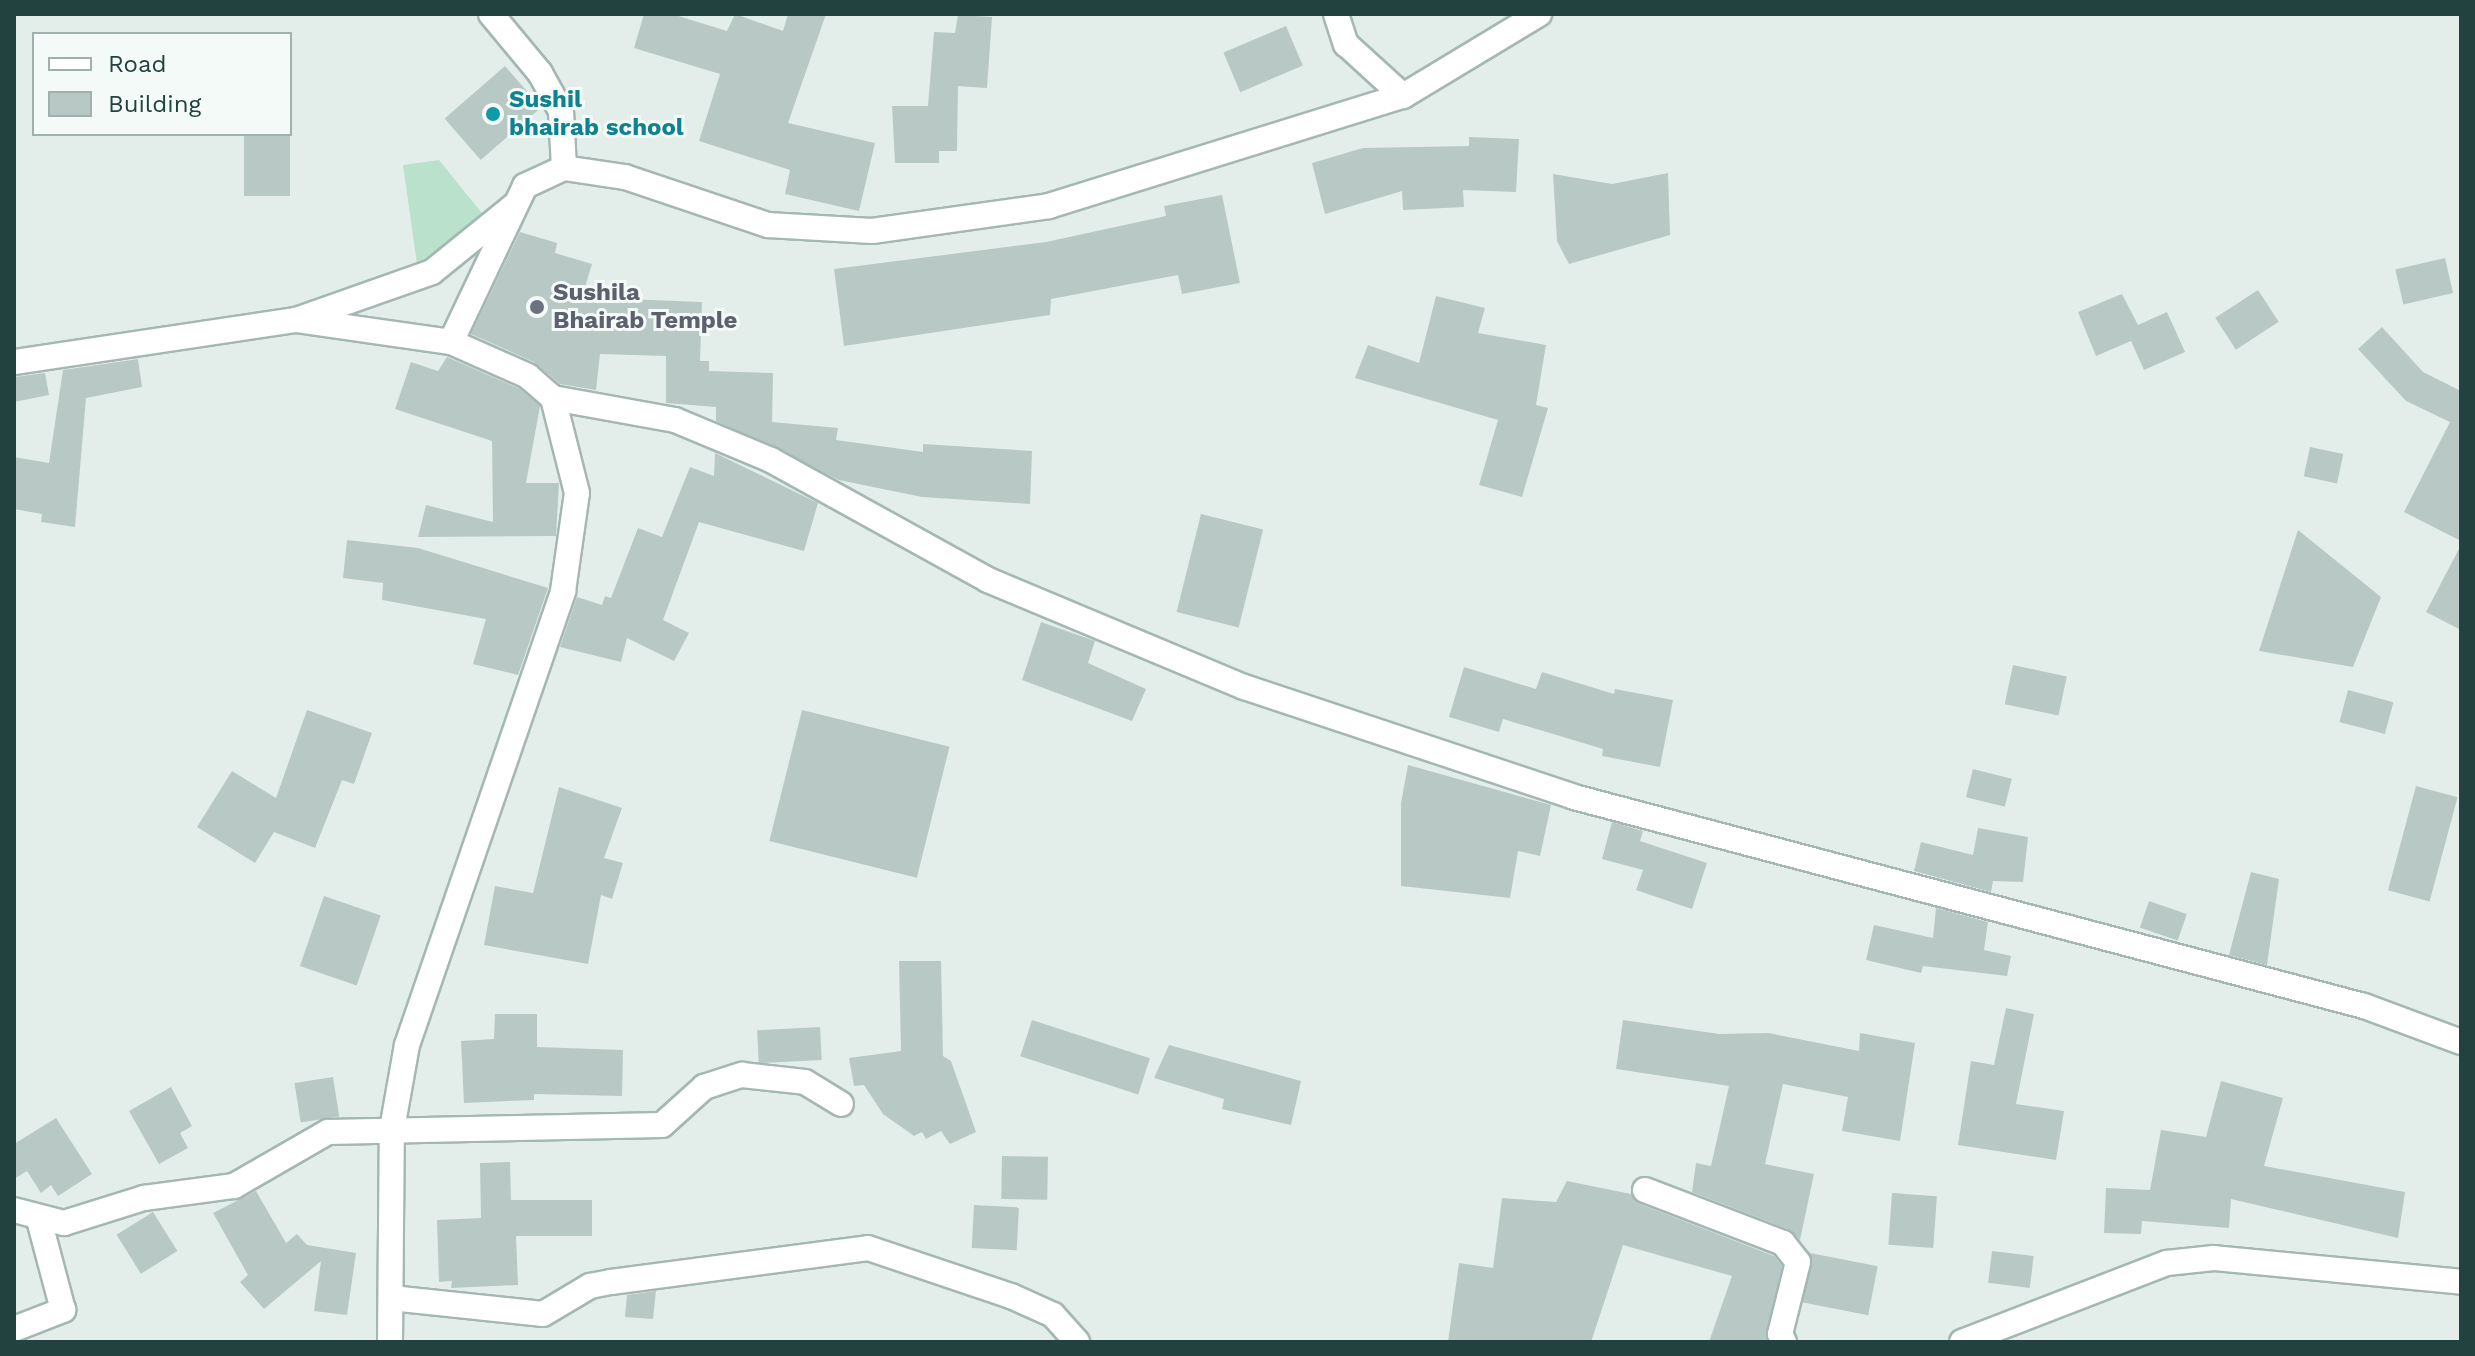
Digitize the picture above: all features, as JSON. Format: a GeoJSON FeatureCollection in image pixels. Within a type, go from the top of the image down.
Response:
{"type":"FeatureCollection","features":[{"type":"Feature","properties":{"kind":"street"},"geometry":{"type":"LineString","coordinates":[[491,14],[540,73],[561,111],[564,168]]}},
{"type":"Feature","properties":{"kind":"street"},"geometry":{"type":"LineString","coordinates":[[1336,14],[1346,44],[1403,96]]}},
{"type":"Feature","properties":{"kind":"street"},"geometry":{"type":"LineString","coordinates":[[451,342],[525,186],[564,168],[625,177],[768,225],[872,231],[1049,206],[1403,96],[1539,14]]}},
{"type":"Feature","properties":{"kind":"street"},"geometry":{"type":"LineString","coordinates":[[14,362],[296,320],[432,272],[516,204]]}},
{"type":"Feature","properties":{"kind":"street"},"geometry":{"type":"LineString","coordinates":[[296,320],[451,342],[528,376],[553,398],[675,420],[870,511],[988,580],[1244,687],[1574,797],[2364,1006],[2461,1042]]}},
{"type":"Feature","properties":{"kind":"street"},"geometry":{"type":"LineString","coordinates":[[390,1342],[392,1129],[407,1045],[563,591],[577,493],[553,398]]}},
{"type":"Feature","properties":{"kind":"street"},"geometry":{"type":"LineString","coordinates":[[14,1210],[39,1220],[64,1223],[144,1198],[234,1186],[328,1132],[662,1125],[704,1087],[742,1075],[805,1082],[841,1104]]}},
{"type":"Feature","properties":{"kind":"street"},"geometry":{"type":"LineString","coordinates":[[1645,1190],[1783,1243],[1798,1262],[1780,1334],[1784,1342]]}},
{"type":"Feature","properties":{"kind":"street"},"geometry":{"type":"LineString","coordinates":[[14,1329],[63,1310],[39,1220]]}},
{"type":"Feature","properties":{"kind":"street"},"geometry":{"type":"LineString","coordinates":[[391,1298],[543,1314],[611,1282],[868,1248],[1011,1296],[1053,1315],[1077,1342]]}},
{"type":"Feature","properties":{"kind":"street"},"geometry":{"type":"LineString","coordinates":[[1962,1342],[2167,1263],[2214,1258],[2461,1282]]}},
{"type":"Feature","properties":{"kind":"green space"},"geometry":{"type":"Polygon","coordinates":[[[439,160],[485,217],[417,264],[403,165],[439,160]]]}},
{"type":"Feature","properties":{"kind":"building"},"geometry":{"type":"Polygon","coordinates":[[[644,14],[672,14],[727,31],[735,14],[783,31],[788,14],[826,14],[788,123],[875,143],[859,211],[785,194],[790,170],[699,141],[720,74],[634,48],[644,14]]]}},
{"type":"Feature","properties":{"kind":"building"},"geometry":{"type":"Polygon","coordinates":[[[958,15],[992,17],[987,88],[958,86],[957,151],[939,151],[939,163],[895,163],[892,106],[928,106],[934,32],[955,33],[958,15]]]}},
{"type":"Feature","properties":{"kind":"building"},"geometry":{"type":"Polygon","coordinates":[[[1286,26],[1303,66],[1240,92],[1223,53],[1286,26]]]}},
{"type":"Feature","properties":{"kind":"building","name":"Sushil bhairab school"},"geometry":{"type":"Polygon","coordinates":[[[505,66],[541,108],[481,160],[445,118],[505,66]]]}},
{"type":"Feature","properties":{"kind":"building"},"geometry":{"type":"Polygon","coordinates":[[[244,136],[290,136],[290,196],[244,196],[244,136]]]}},
{"type":"Feature","properties":{"kind":"building"},"geometry":{"type":"Polygon","coordinates":[[[1469,137],[1519,139],[1516,192],[1463,190],[1464,207],[1403,210],[1402,191],[1325,214],[1312,163],[1363,148],[1469,146],[1469,137]]]}},
{"type":"Feature","properties":{"kind":"building"},"geometry":{"type":"Polygon","coordinates":[[[1668,173],[1670,235],[1569,264],[1557,241],[1553,174],[1612,184],[1668,173]]]}},
{"type":"Feature","properties":{"kind":"building"},"geometry":{"type":"Polygon","coordinates":[[[1222,195],[1240,283],[1182,294],[1178,275],[1051,299],[1050,315],[844,346],[834,269],[1046,242],[1166,216],[1164,206],[1222,195]]]}},
{"type":"Feature","properties":{"kind":"building"},"geometry":{"type":"Polygon","coordinates":[[[520,232],[557,243],[555,253],[592,264],[585,287],[625,299],[702,302],[700,361],[709,361],[709,371],[773,373],[772,422],[838,428],[836,440],[923,452],[923,444],[1032,451],[1030,504],[922,497],[839,480],[716,421],[716,407],[666,403],[666,356],[600,354],[596,390],[560,384],[534,362],[471,334],[520,232]]]}},
{"type":"Feature","properties":{"kind":"building"},"geometry":{"type":"Polygon","coordinates":[[[2445,258],[2453,293],[2403,305],[2395,269],[2445,258]]]}},
{"type":"Feature","properties":{"kind":"building"},"geometry":{"type":"Polygon","coordinates":[[[2258,290],[2279,322],[2236,350],[2215,318],[2258,290]]]}},
{"type":"Feature","properties":{"kind":"building"},"geometry":{"type":"Polygon","coordinates":[[[2122,294],[2138,325],[2167,312],[2185,352],[2144,370],[2131,341],[2096,356],[2078,312],[2122,294]]]}},
{"type":"Feature","properties":{"kind":"building"},"geometry":{"type":"Polygon","coordinates":[[[1436,296],[1485,308],[1478,333],[1546,345],[1536,405],[1548,408],[1522,497],[1479,485],[1498,420],[1355,378],[1368,345],[1419,363],[1436,296]]]}},
{"type":"Feature","properties":{"kind":"building"},"geometry":{"type":"Polygon","coordinates":[[[2382,327],[2423,372],[2461,391],[2461,541],[2404,512],[2450,422],[2406,401],[2358,349],[2382,327]]]}},
{"type":"Feature","properties":{"kind":"building"},"geometry":{"type":"Polygon","coordinates":[[[447,357],[520,389],[540,406],[526,483],[559,483],[556,536],[418,537],[426,505],[493,522],[492,441],[395,409],[411,362],[438,371],[447,357]]]}},
{"type":"Feature","properties":{"kind":"building"},"geometry":{"type":"Polygon","coordinates":[[[138,359],[142,387],[86,398],[75,527],[41,522],[42,514],[14,509],[14,457],[49,463],[63,370],[138,359]]]}},
{"type":"Feature","properties":{"kind":"building"},"geometry":{"type":"Polygon","coordinates":[[[45,373],[49,395],[14,402],[14,377],[45,373]]]}},
{"type":"Feature","properties":{"kind":"building"},"geometry":{"type":"Polygon","coordinates":[[[2310,447],[2343,454],[2337,483],[2304,476],[2310,447]]]}},
{"type":"Feature","properties":{"kind":"building"},"geometry":{"type":"Polygon","coordinates":[[[715,453],[818,503],[804,551],[699,522],[663,620],[689,633],[674,661],[627,638],[621,662],[560,647],[577,597],[602,605],[605,596],[611,598],[638,528],[662,537],[690,467],[714,476],[715,453]]]}},
{"type":"Feature","properties":{"kind":"building"},"geometry":{"type":"Polygon","coordinates":[[[1201,514],[1263,529],[1239,627],[1177,612],[1201,514]]]}},
{"type":"Feature","properties":{"kind":"building"},"geometry":{"type":"Polygon","coordinates":[[[2298,530],[2381,597],[2353,667],[2259,651],[2298,530]]]}},
{"type":"Feature","properties":{"kind":"building"},"geometry":{"type":"Polygon","coordinates":[[[347,540],[418,548],[548,588],[518,675],[473,664],[486,619],[382,600],[383,583],[343,578],[347,540]]]}},
{"type":"Feature","properties":{"kind":"building"},"geometry":{"type":"Polygon","coordinates":[[[2461,545],[2461,630],[2426,612],[2461,545]]]}},
{"type":"Feature","properties":{"kind":"building"},"geometry":{"type":"Polygon","coordinates":[[[1041,622],[1095,641],[1088,663],[1146,689],[1132,721],[1022,680],[1041,622]]]}},
{"type":"Feature","properties":{"kind":"building"},"geometry":{"type":"Polygon","coordinates":[[[2013,665],[2067,676],[2058,716],[2005,704],[2013,665]]]}},
{"type":"Feature","properties":{"kind":"building"},"geometry":{"type":"Polygon","coordinates":[[[1464,667],[1536,689],[1542,672],[1614,694],[1615,689],[1673,700],[1660,767],[1602,756],[1603,749],[1503,719],[1499,732],[1449,717],[1464,667]]]}},
{"type":"Feature","properties":{"kind":"building"},"geometry":{"type":"Polygon","coordinates":[[[2348,690],[2393,702],[2385,734],[2339,722],[2348,690]]]}},
{"type":"Feature","properties":{"kind":"building"},"geometry":{"type":"Polygon","coordinates":[[[307,710],[372,733],[354,784],[342,780],[315,848],[274,832],[255,863],[197,827],[232,771],[276,798],[307,710]]]}},
{"type":"Feature","properties":{"kind":"building"},"geometry":{"type":"Polygon","coordinates":[[[802,710],[949,747],[917,878],[769,841],[802,710]]]}},
{"type":"Feature","properties":{"kind":"building"},"geometry":{"type":"Polygon","coordinates":[[[1408,765],[1551,805],[1540,856],[1518,851],[1510,898],[1401,886],[1401,803],[1408,765]]]}},
{"type":"Feature","properties":{"kind":"building"},"geometry":{"type":"Polygon","coordinates":[[[1973,769],[2012,779],[2005,807],[1966,797],[1973,769]]]}},
{"type":"Feature","properties":{"kind":"building"},"geometry":{"type":"Polygon","coordinates":[[[2416,786],[2458,797],[2430,901],[2388,890],[2416,786]]]}},
{"type":"Feature","properties":{"kind":"building"},"geometry":{"type":"Polygon","coordinates":[[[559,787],[622,808],[604,858],[623,863],[612,899],[601,895],[588,964],[484,945],[495,886],[533,893],[559,787]]]}},
{"type":"Feature","properties":{"kind":"building"},"geometry":{"type":"Polygon","coordinates":[[[1612,822],[1643,831],[1640,841],[1707,863],[1692,909],[1636,890],[1643,870],[1602,859],[1612,822]]]}},
{"type":"Feature","properties":{"kind":"building"},"geometry":{"type":"Polygon","coordinates":[[[1978,828],[2028,837],[2023,882],[1993,881],[1991,892],[1914,871],[1921,842],[1973,855],[1978,828]]]}},
{"type":"Feature","properties":{"kind":"building"},"geometry":{"type":"Polygon","coordinates":[[[2251,872],[2279,879],[2267,965],[2229,955],[2251,872]]]}},
{"type":"Feature","properties":{"kind":"building"},"geometry":{"type":"Polygon","coordinates":[[[324,896],[381,916],[357,986],[300,966],[324,896]]]}},
{"type":"Feature","properties":{"kind":"building"},"geometry":{"type":"Polygon","coordinates":[[[2149,901],[2187,914],[2178,940],[2140,927],[2149,901]]]}},
{"type":"Feature","properties":{"kind":"building"},"geometry":{"type":"Polygon","coordinates":[[[1936,908],[1988,922],[1984,950],[2011,956],[2007,976],[1923,966],[1921,973],[1866,960],[1874,925],[1933,938],[1936,908]]]}},
{"type":"Feature","properties":{"kind":"building"},"geometry":{"type":"Polygon","coordinates":[[[899,961],[941,961],[943,1056],[951,1061],[976,1132],[950,1144],[941,1131],[926,1139],[922,1132],[914,1136],[883,1114],[864,1085],[854,1086],[849,1058],[901,1051],[899,961]]]}},
{"type":"Feature","properties":{"kind":"building"},"geometry":{"type":"Polygon","coordinates":[[[2006,1008],[2034,1014],[2016,1104],[2064,1111],[2056,1160],[1958,1145],[1971,1061],[1994,1065],[2006,1008]]]}},
{"type":"Feature","properties":{"kind":"building"},"geometry":{"type":"Polygon","coordinates":[[[495,1014],[537,1014],[537,1047],[623,1050],[622,1096],[534,1094],[534,1100],[464,1103],[461,1041],[494,1039],[495,1014]]]}},
{"type":"Feature","properties":{"kind":"building"},"geometry":{"type":"Polygon","coordinates":[[[1032,1020],[1150,1058],[1138,1094],[1020,1056],[1032,1020]]]}},
{"type":"Feature","properties":{"kind":"building"},"geometry":{"type":"Polygon","coordinates":[[[1623,1020],[1719,1034],[1768,1033],[1859,1051],[1860,1033],[1915,1043],[1900,1141],[1842,1131],[1848,1097],[1783,1084],[1765,1164],[1814,1174],[1800,1240],[1788,1229],[1692,1192],[1696,1163],[1711,1166],[1729,1086],[1616,1069],[1623,1020]]]}},
{"type":"Feature","properties":{"kind":"building"},"geometry":{"type":"Polygon","coordinates":[[[820,1027],[822,1060],[759,1063],[757,1030],[820,1027]]]}},
{"type":"Feature","properties":{"kind":"building"},"geometry":{"type":"Polygon","coordinates":[[[1169,1045],[1301,1081],[1291,1125],[1222,1109],[1224,1099],[1154,1078],[1169,1045]]]}},
{"type":"Feature","properties":{"kind":"building"},"geometry":{"type":"Polygon","coordinates":[[[333,1077],[339,1117],[301,1123],[294,1083],[333,1077]]]}},
{"type":"Feature","properties":{"kind":"building"},"geometry":{"type":"Polygon","coordinates":[[[2221,1081],[2283,1098],[2264,1166],[2405,1192],[2398,1238],[2231,1199],[2229,1228],[2142,1221],[2141,1234],[2104,1233],[2106,1188],[2150,1190],[2161,1130],[2206,1137],[2221,1081]]]}},
{"type":"Feature","properties":{"kind":"building"},"geometry":{"type":"Polygon","coordinates":[[[171,1087],[192,1126],[180,1133],[188,1148],[159,1164],[129,1111],[171,1087]]]}},
{"type":"Feature","properties":{"kind":"building"},"geometry":{"type":"Polygon","coordinates":[[[56,1118],[92,1174],[58,1196],[51,1185],[41,1193],[27,1171],[14,1179],[14,1144],[56,1118]]]}},
{"type":"Feature","properties":{"kind":"building"},"geometry":{"type":"Polygon","coordinates":[[[1002,1156],[1048,1157],[1047,1200],[1001,1199],[1002,1156]]]}},
{"type":"Feature","properties":{"kind":"building"},"geometry":{"type":"Polygon","coordinates":[[[510,1162],[511,1200],[592,1200],[592,1236],[516,1236],[518,1285],[451,1288],[452,1281],[439,1282],[437,1220],[481,1218],[480,1163],[510,1162]]]}},
{"type":"Feature","properties":{"kind":"building"},"geometry":{"type":"Polygon","coordinates":[[[1567,1181],[1631,1194],[1640,1204],[1774,1256],[1782,1266],[1766,1342],[1709,1342],[1732,1276],[1623,1245],[1591,1342],[1448,1342],[1459,1263],[1493,1268],[1502,1198],[1556,1202],[1567,1181]]]}},
{"type":"Feature","properties":{"kind":"building"},"geometry":{"type":"Polygon","coordinates":[[[256,1191],[286,1243],[297,1234],[307,1245],[356,1253],[347,1315],[314,1311],[321,1261],[264,1309],[240,1282],[248,1275],[213,1213],[256,1191]]]}},
{"type":"Feature","properties":{"kind":"building"},"geometry":{"type":"Polygon","coordinates":[[[1892,1193],[1937,1196],[1933,1248],[1888,1245],[1892,1193]]]}},
{"type":"Feature","properties":{"kind":"building"},"geometry":{"type":"Polygon","coordinates":[[[974,1205],[1019,1207],[1017,1250],[972,1248],[974,1205]]]}},
{"type":"Feature","properties":{"kind":"building"},"geometry":{"type":"Polygon","coordinates":[[[153,1212],[177,1251],[141,1274],[117,1235],[153,1212]]]}},
{"type":"Feature","properties":{"kind":"building"},"geometry":{"type":"Polygon","coordinates":[[[1992,1251],[2034,1256],[2030,1288],[1988,1283],[1992,1251]]]}},
{"type":"Feature","properties":{"kind":"building"},"geometry":{"type":"Polygon","coordinates":[[[1810,1253],[1878,1266],[1868,1315],[1800,1302],[1810,1253]]]}},
{"type":"Feature","properties":{"kind":"building"},"geometry":{"type":"Polygon","coordinates":[[[656,1291],[653,1319],[625,1317],[627,1295],[656,1291]]]}},
{"type":"Feature","properties":{"kind":"place","name":"Sushil bhairab school"},"geometry":{"type":"Point","coordinates":[493,114]}},
{"type":"Feature","properties":{"kind":"place","name":"Sushila Bhairab Temple"},"geometry":{"type":"Point","coordinates":[537,307]}}]}
